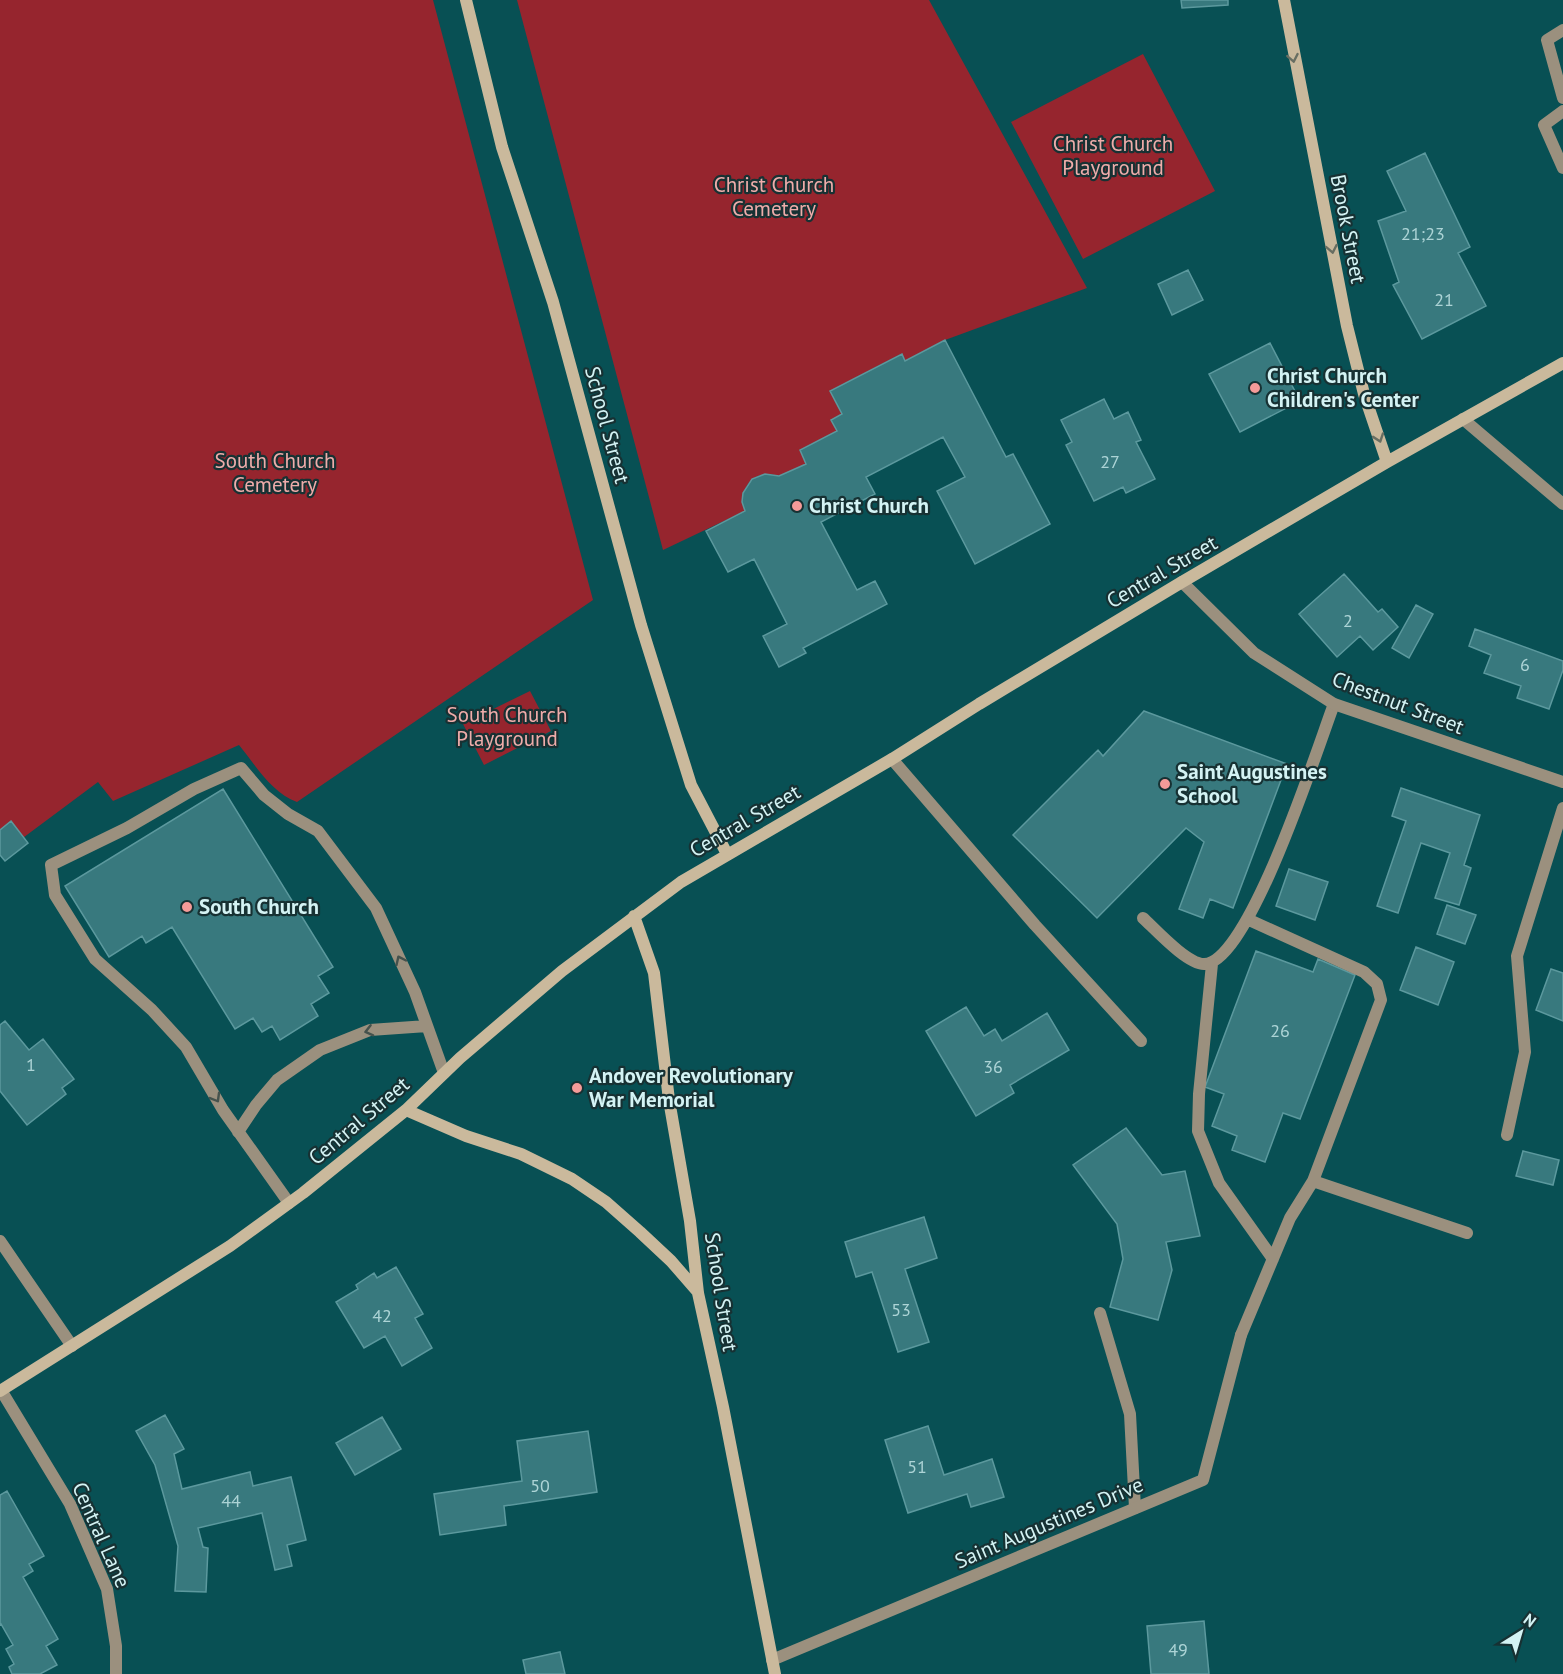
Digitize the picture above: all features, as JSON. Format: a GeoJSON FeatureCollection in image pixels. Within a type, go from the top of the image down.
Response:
{"type":"FeatureCollection","features":[{"type":"Feature","properties":{"kind":"main road","name":"School Street"},"geometry":{"type":"LineString","coordinates":[[466,0],[502,147],[553,302],[641,625],[691,785],[727,854]]}},
{"type":"Feature","properties":{"kind":"main road","name":"Brook Street"},"geometry":{"type":"LineString","coordinates":[[1284,0],[1347,326],[1364,394],[1387,462]]}},
{"type":"Feature","properties":{"kind":"main road","name":"Central Street"},"geometry":{"type":"LineString","coordinates":[[0,1391],[230,1246],[289,1203],[406,1110],[444,1073],[562,971],[681,882],[892,759],[1182,582],[1387,462],[1563,363]]}},
{"type":"Feature","properties":{"kind":"main road","name":"School Street"},"geometry":{"type":"LineString","coordinates":[[634,916],[654,973],[669,1100],[690,1221],[698,1293],[723,1407],[775,1674]]}},
{"type":"Feature","properties":{"kind":"main road"},"geometry":{"type":"LineString","coordinates":[[406,1110],[466,1136],[521,1154],[572,1179],[606,1202],[640,1232],[672,1261],[698,1293]]}},
{"type":"Feature","properties":{"kind":"street"},"geometry":{"type":"LineString","coordinates":[[1563,30],[1546,40],[1563,98]]}},
{"type":"Feature","properties":{"kind":"street"},"geometry":{"type":"LineString","coordinates":[[1563,111],[1544,125],[1563,168]]}},
{"type":"Feature","properties":{"kind":"street"},"geometry":{"type":"LineString","coordinates":[[1463,419],[1563,504]]}},
{"type":"Feature","properties":{"kind":"street","name":"Chestnut Street"},"geometry":{"type":"LineString","coordinates":[[1182,582],[1254,653],[1334,704],[1563,782]]}},
{"type":"Feature","properties":{"kind":"street"},"geometry":{"type":"LineString","coordinates":[[1143,918],[1190,960],[1201,965],[1212,964],[1226,953],[1239,936],[1273,869],[1334,704]]}},
{"type":"Feature","properties":{"kind":"street"},"geometry":{"type":"LineString","coordinates":[[892,759],[1035,925],[1141,1041]]}},
{"type":"Feature","properties":{"kind":"street"},"geometry":{"type":"LineString","coordinates":[[289,1203],[223,1110],[186,1047],[152,1010],[95,959],[55,894],[51,865],[127,828],[194,789],[241,768],[264,795],[288,814],[318,831],[376,908],[415,992],[444,1073]]}},
{"type":"Feature","properties":{"kind":"street"},"geometry":{"type":"LineString","coordinates":[[1507,1135],[1525,1052],[1517,956],[1563,808]]}},
{"type":"Feature","properties":{"kind":"street"},"geometry":{"type":"LineString","coordinates":[[1247,920],[1364,972],[1377,984],[1382,1000],[1313,1181],[1290,1218],[1273,1258]]}},
{"type":"Feature","properties":{"kind":"street"},"geometry":{"type":"LineString","coordinates":[[1212,964],[1199,1095],[1198,1131],[1219,1183],[1273,1258]]}},
{"type":"Feature","properties":{"kind":"street"},"geometry":{"type":"LineString","coordinates":[[238,1132],[278,1080],[320,1050],[370,1029],[427,1026]]}},
{"type":"Feature","properties":{"kind":"street"},"geometry":{"type":"LineString","coordinates":[[1313,1181],[1467,1233]]}},
{"type":"Feature","properties":{"kind":"street"},"geometry":{"type":"LineString","coordinates":[[0,1241],[72,1346]]}},
{"type":"Feature","properties":{"kind":"street","name":"Saint Augustines Drive"},"geometry":{"type":"LineString","coordinates":[[772,1660],[1203,1480],[1241,1335],[1273,1258]]}},
{"type":"Feature","properties":{"kind":"street"},"geometry":{"type":"LineString","coordinates":[[1100,1313],[1130,1414],[1135,1508]]}},
{"type":"Feature","properties":{"kind":"street","name":"Central Lane"},"geometry":{"type":"LineString","coordinates":[[0,1391],[70,1504],[107,1589],[116,1646],[116,1674]]}},
{"type":"Feature","properties":{"kind":"green space","name":"South Church Cemetery"},"geometry":{"type":"Polygon","coordinates":[[[0,0],[433,0],[593,600],[297,802],[272,786],[239,745],[113,801],[98,782],[0,855],[0,0]]]}},
{"type":"Feature","properties":{"kind":"green space","name":"Christ Church Cemetery"},"geometry":{"type":"Polygon","coordinates":[[[517,0],[929,0],[1087,288],[945,340],[905,361],[901,354],[830,391],[842,414],[837,431],[806,464],[779,476],[770,474],[755,477],[746,487],[743,502],[745,511],[663,550],[517,0]]]}},
{"type":"Feature","properties":{"kind":"green space","name":"Christ Church Playground"},"geometry":{"type":"Polygon","coordinates":[[[1143,54],[1215,191],[1083,259],[1011,122],[1143,54]]]}},
{"type":"Feature","properties":{"kind":"green space","name":"South Church Playground"},"geometry":{"type":"Polygon","coordinates":[[[530,691],[551,731],[484,765],[463,724],[530,691]]]}},
{"type":"Feature","properties":{"kind":"building"},"geometry":{"type":"Polygon","coordinates":[[[1181,0],[1228,0],[1228,5],[1182,8],[1181,0]]]}},
{"type":"Feature","properties":{"kind":"building"},"geometry":{"type":"Polygon","coordinates":[[[1425,153],[1470,247],[1458,253],[1486,306],[1422,339],[1393,285],[1399,282],[1378,221],[1406,211],[1387,171],[1425,153]]]}},
{"type":"Feature","properties":{"kind":"building"},"geometry":{"type":"Polygon","coordinates":[[[1188,270],[1203,300],[1172,315],[1158,284],[1188,270]]]}},
{"type":"Feature","properties":{"kind":"building","name":"Christ Church"},"geometry":{"type":"Polygon","coordinates":[[[945,340],[1006,457],[1013,454],[1050,524],[975,564],[937,491],[965,477],[943,437],[866,477],[875,494],[821,522],[857,590],[875,581],[887,604],[803,648],[806,653],[779,667],[763,636],[787,624],[754,559],[728,572],[706,531],[745,511],[742,502],[743,493],[752,479],[765,474],[779,476],[806,464],[800,450],[837,431],[831,420],[842,414],[830,391],[902,354],[905,361],[945,340]]]}},
{"type":"Feature","properties":{"kind":"building","name":"Christ Church Children's Center"},"geometry":{"type":"Polygon","coordinates":[[[1270,343],[1300,401],[1240,432],[1209,374],[1270,343]]]}},
{"type":"Feature","properties":{"kind":"building"},"geometry":{"type":"Polygon","coordinates":[[[1104,399],[1114,419],[1128,412],[1141,440],[1136,442],[1155,479],[1126,493],[1123,487],[1094,501],[1066,445],[1072,442],[1061,420],[1104,399]]]}},
{"type":"Feature","properties":{"kind":"building"},"geometry":{"type":"Polygon","coordinates":[[[1344,574],[1378,612],[1382,609],[1398,627],[1373,650],[1360,636],[1337,657],[1299,614],[1344,574]]]}},
{"type":"Feature","properties":{"kind":"building"},"geometry":{"type":"Polygon","coordinates":[[[1416,605],[1433,614],[1409,658],[1392,648],[1416,605]]]}},
{"type":"Feature","properties":{"kind":"building"},"geometry":{"type":"Polygon","coordinates":[[[1475,629],[1563,661],[1563,670],[1549,709],[1517,698],[1521,686],[1484,673],[1491,655],[1469,646],[1475,629]]]}},
{"type":"Feature","properties":{"kind":"building"},"geometry":{"type":"Polygon","coordinates":[[[1144,711],[1287,764],[1233,908],[1210,899],[1203,918],[1179,909],[1204,842],[1186,828],[1097,918],[1013,835],[1098,750],[1103,756],[1144,711]]]}},
{"type":"Feature","properties":{"kind":"building"},"geometry":{"type":"Polygon","coordinates":[[[1401,788],[1480,815],[1464,865],[1471,868],[1459,905],[1435,898],[1450,853],[1421,843],[1398,913],[1377,906],[1406,821],[1392,816],[1401,788]]]}},
{"type":"Feature","properties":{"kind":"building","name":"South Church"},"geometry":{"type":"Polygon","coordinates":[[[223,789],[333,967],[318,976],[329,993],[311,1004],[318,1016],[280,1040],[272,1026],[262,1032],[253,1018],[235,1029],[172,927],[146,943],[142,936],[109,957],[65,886],[223,789]]]}},
{"type":"Feature","properties":{"kind":"building"},"geometry":{"type":"Polygon","coordinates":[[[11,821],[28,843],[5,861],[0,855],[0,830],[11,821]]]}},
{"type":"Feature","properties":{"kind":"building"},"geometry":{"type":"Polygon","coordinates":[[[1289,869],[1328,882],[1315,920],[1276,906],[1289,869]]]}},
{"type":"Feature","properties":{"kind":"building"},"geometry":{"type":"Polygon","coordinates":[[[1447,905],[1476,915],[1465,944],[1437,934],[1447,905]]]}},
{"type":"Feature","properties":{"kind":"building"},"geometry":{"type":"Polygon","coordinates":[[[1416,947],[1454,962],[1438,1005],[1400,990],[1416,947]]]}},
{"type":"Feature","properties":{"kind":"building"},"geometry":{"type":"Polygon","coordinates":[[[1256,951],[1313,972],[1318,959],[1355,975],[1300,1119],[1283,1113],[1265,1162],[1232,1150],[1237,1136],[1212,1126],[1224,1094],[1205,1087],[1256,951]]]}},
{"type":"Feature","properties":{"kind":"building"},"geometry":{"type":"Polygon","coordinates":[[[1551,969],[1563,973],[1563,1021],[1536,1010],[1551,969]]]}},
{"type":"Feature","properties":{"kind":"building"},"geometry":{"type":"Polygon","coordinates":[[[966,1007],[984,1036],[995,1029],[1002,1041],[1047,1013],[1069,1050],[1010,1085],[1014,1093],[976,1116],[926,1031],[966,1007]]]}},
{"type":"Feature","properties":{"kind":"building"},"geometry":{"type":"Polygon","coordinates":[[[5,1021],[29,1050],[43,1039],[74,1079],[62,1088],[66,1094],[27,1125],[0,1091],[0,1025],[5,1021]]]}},
{"type":"Feature","properties":{"kind":"building"},"geometry":{"type":"Polygon","coordinates":[[[1126,1128],[1162,1175],[1185,1171],[1200,1236],[1166,1242],[1172,1270],[1158,1320],[1110,1307],[1123,1259],[1117,1224],[1073,1165],[1126,1128]]]}},
{"type":"Feature","properties":{"kind":"building"},"geometry":{"type":"Polygon","coordinates":[[[1523,1151],[1559,1160],[1553,1185],[1516,1176],[1523,1151]]]}},
{"type":"Feature","properties":{"kind":"building"},"geometry":{"type":"Polygon","coordinates":[[[924,1217],[937,1258],[905,1269],[929,1342],[898,1352],[872,1272],[856,1277],[845,1242],[924,1217]]]}},
{"type":"Feature","properties":{"kind":"building"},"geometry":{"type":"Polygon","coordinates":[[[396,1267],[423,1314],[415,1318],[432,1348],[402,1366],[385,1336],[364,1348],[336,1302],[358,1289],[356,1285],[374,1273],[377,1278],[396,1267]]]}},
{"type":"Feature","properties":{"kind":"building"},"geometry":{"type":"Polygon","coordinates":[[[165,1415],[184,1449],[174,1454],[182,1489],[250,1472],[253,1486],[291,1477],[306,1540],[287,1545],[292,1566],[275,1570],[262,1513],[198,1528],[203,1547],[208,1548],[206,1592],[175,1591],[178,1546],[155,1465],[136,1431],[165,1415]]]}},
{"type":"Feature","properties":{"kind":"building"},"geometry":{"type":"Polygon","coordinates":[[[382,1417],[401,1449],[355,1475],[336,1443],[382,1417]]]}},
{"type":"Feature","properties":{"kind":"building"},"geometry":{"type":"Polygon","coordinates":[[[928,1426],[944,1475],[992,1459],[1004,1497],[971,1507],[967,1494],[908,1513],[885,1440],[928,1426]]]}},
{"type":"Feature","properties":{"kind":"building"},"geometry":{"type":"Polygon","coordinates":[[[588,1431],[597,1492],[504,1506],[506,1525],[440,1535],[434,1494],[522,1481],[517,1441],[588,1431]]]}},
{"type":"Feature","properties":{"kind":"building"},"geometry":{"type":"Polygon","coordinates":[[[7,1491],[44,1556],[29,1564],[33,1571],[23,1577],[58,1639],[46,1646],[57,1665],[40,1674],[12,1674],[9,1667],[14,1664],[6,1649],[13,1645],[0,1625],[0,1495],[7,1491]]]}},
{"type":"Feature","properties":{"kind":"building"},"geometry":{"type":"Polygon","coordinates":[[[1204,1621],[1209,1674],[1151,1674],[1147,1626],[1204,1621]]]}},
{"type":"Feature","properties":{"kind":"building"},"geometry":{"type":"Polygon","coordinates":[[[560,1652],[565,1674],[526,1674],[523,1660],[560,1652]]]}},
{"type":"Feature","properties":{"kind":"place","name":"Christ Church Children's Center"},"geometry":{"type":"Point","coordinates":[1255,388]}},
{"type":"Feature","properties":{"kind":"place","name":"Christ Church"},"geometry":{"type":"Point","coordinates":[797,506]}},
{"type":"Feature","properties":{"kind":"place","name":"Saint Augustines School"},"geometry":{"type":"Point","coordinates":[1165,784]}},
{"type":"Feature","properties":{"kind":"place","name":"South Church"},"geometry":{"type":"Point","coordinates":[187,907]}},
{"type":"Feature","properties":{"kind":"place","name":"Andover Revolutionary War Memorial"},"geometry":{"type":"Point","coordinates":[577,1088]}}]}
